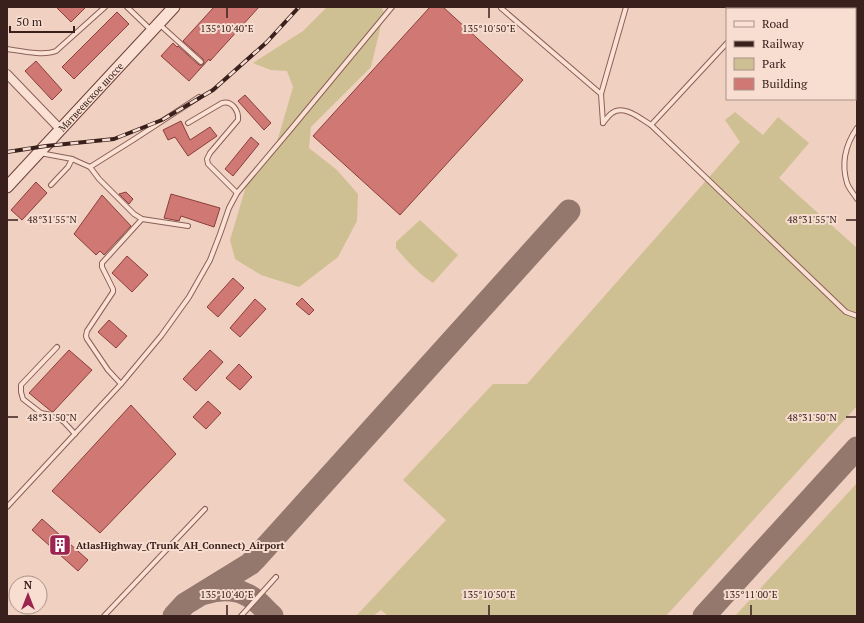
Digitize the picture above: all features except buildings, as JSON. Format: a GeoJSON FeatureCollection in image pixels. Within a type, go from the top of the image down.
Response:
{"type":"FeatureCollection","features":[{"type":"Feature","properties":{"kind":"main road","name":"Матвеевское шоссе"},"geometry":{"type":"LineString","coordinates":[[7,188],[174,7]]}},
{"type":"Feature","properties":{"kind":"street"},"geometry":{"type":"LineString","coordinates":[[7,74],[61,130]]}},
{"type":"Feature","properties":{"kind":"lane"},"geometry":{"type":"LineString","coordinates":[[7,49],[46,53],[53,52],[105,7]]}},
{"type":"Feature","properties":{"kind":"lane"},"geometry":{"type":"LineString","coordinates":[[127,7],[202,62]]}},
{"type":"Feature","properties":{"kind":"lane"},"geometry":{"type":"LineString","coordinates":[[7,507],[121,384],[161,336],[189,297],[210,260],[229,208],[237,193],[392,7]]}},
{"type":"Feature","properties":{"kind":"lane"},"geometry":{"type":"LineString","coordinates":[[626,7],[601,94],[603,122],[611,113],[625,110],[651,125],[846,312],[857,316]]}},
{"type":"Feature","properties":{"kind":"lane"},"geometry":{"type":"LineString","coordinates":[[501,8],[601,94]]}},
{"type":"Feature","properties":{"kind":"lane"},"geometry":{"type":"LineString","coordinates":[[651,125],[726,44]]}},
{"type":"Feature","properties":{"kind":"lane"},"geometry":{"type":"LineString","coordinates":[[90,167],[199,97]]}},
{"type":"Feature","properties":{"kind":"lane"},"geometry":{"type":"LineString","coordinates":[[188,123],[226,102],[231,104],[239,115],[238,120],[210,153],[207,159],[208,164],[237,193]]}},
{"type":"Feature","properties":{"kind":"lane"},"geometry":{"type":"LineString","coordinates":[[857,128],[849,140],[844,163],[847,184],[857,199]]}},
{"type":"Feature","properties":{"kind":"lane"},"geometry":{"type":"LineString","coordinates":[[39,152],[72,160],[90,167],[134,214],[142,219],[188,226]]}},
{"type":"Feature","properties":{"kind":"lane"},"geometry":{"type":"LineString","coordinates":[[51,185],[68,167],[72,160]]}},
{"type":"Feature","properties":{"kind":"lane"},"geometry":{"type":"LineString","coordinates":[[121,384],[108,370],[86,336],[87,331],[113,292],[102,264],[142,219]]}},
{"type":"Feature","properties":{"kind":"lane"},"geometry":{"type":"LineString","coordinates":[[57,347],[21,386],[21,392],[23,399],[40,413],[56,416],[75,434]]}},
{"type":"Feature","properties":{"kind":"lane"},"geometry":{"type":"LineString","coordinates":[[104,616],[205,509]]}},
{"type":"Feature","properties":{"kind":"lane"},"geometry":{"type":"LineString","coordinates":[[241,616],[276,577]]}},
{"type":"Feature","properties":{"kind":"green space"},"geometry":{"type":"Polygon","coordinates":[[[327,7],[381,7],[384,12],[371,67],[311,127],[309,148],[337,170],[358,194],[357,221],[338,257],[299,287],[261,275],[235,259],[230,240],[247,183],[277,142],[293,87],[287,71],[271,70],[253,63],[303,31],[327,7]]]}},
{"type":"Feature","properties":{"kind":"green space"},"geometry":{"type":"Polygon","coordinates":[[[735,112],[763,135],[778,117],[809,143],[779,178],[857,248],[857,406],[666,616],[388,616],[381,610],[373,616],[356,616],[446,520],[403,480],[493,384],[527,384],[740,142],[725,120],[735,112]]]}},
{"type":"Feature","properties":{"kind":"green space"},"geometry":{"type":"Polygon","coordinates":[[[420,220],[458,255],[433,283],[413,267],[396,248],[396,242],[420,220]]]}},
{"type":"Feature","properties":{"kind":"green space"},"geometry":{"type":"Polygon","coordinates":[[[857,483],[857,616],[735,616],[857,483]]]}},
{"type":"Feature","properties":{"kind":"taxiway"},"geometry":{"type":"LineString","coordinates":[[174,616],[185,604],[250,564],[256,558],[569,211]]}},
{"type":"Feature","properties":{"kind":"taxiway"},"geometry":{"type":"LineString","coordinates":[[704,616],[857,448]]}},
{"type":"Feature","properties":{"kind":"taxiway"},"geometry":{"type":"LineString","coordinates":[[205,593],[225,590],[241,592],[253,598],[272,616]]}},
{"type":"Feature","properties":{"kind":"railway"},"geometry":{"type":"LineString","coordinates":[[7,152],[46,146],[114,139],[162,120],[213,90],[267,42],[299,7]]}},
{"type":"Feature","properties":{"kind":"place","name":"AtlasHighway_(Trunk_AH_Connect)_Airport"},"geometry":{"type":"Point","coordinates":[60,545]}}]}
